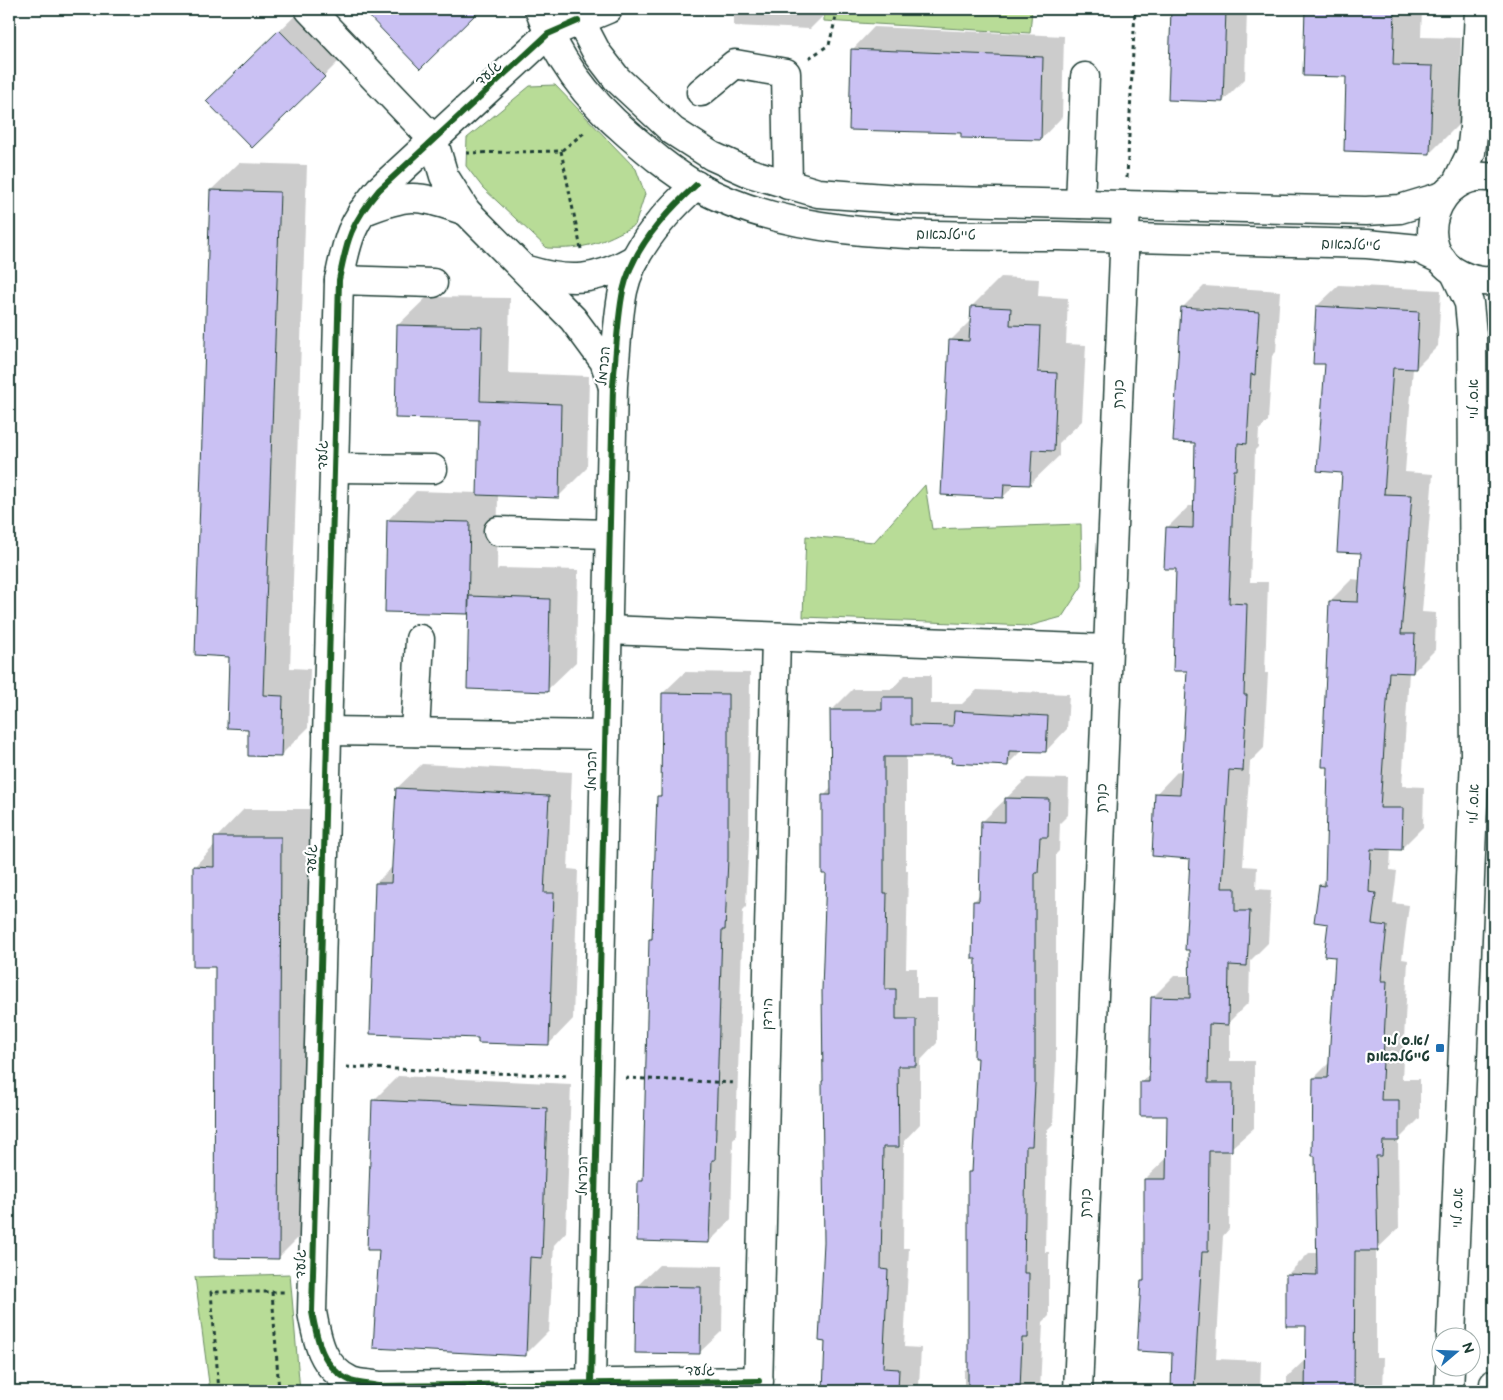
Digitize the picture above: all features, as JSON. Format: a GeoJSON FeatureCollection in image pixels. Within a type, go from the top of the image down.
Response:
{"type":"FeatureCollection","features":[{"type":"Feature","properties":{"kind":"street"},"geometry":{"type":"LineString","coordinates":[[309,9],[433,139],[444,176],[466,210],[527,270],[590,338],[604,361],[612,386]]}},
{"type":"Feature","properties":{"kind":"street","name":"טייטלבאום"},"geometry":{"type":"LineString","coordinates":[[540,9],[548,34],[569,72],[592,101],[654,157],[696,185],[738,204],[813,226],[911,233],[1404,246],[1419,249],[1471,280],[1494,280]]}},
{"type":"Feature","properties":{"kind":"street","name":"גלעד"},"geometry":{"type":"LineString","coordinates":[[608,9],[576,15],[548,34],[379,190],[359,214],[346,243],[339,280],[312,1312],[316,1338],[322,1354],[334,1369],[352,1381],[378,1386],[590,1383],[758,1386]]}},
{"type":"Feature","properties":{"kind":"street"},"geometry":{"type":"LineString","coordinates":[[1450,190],[1471,153],[1479,9]]}},
{"type":"Feature","properties":{"kind":"street"},"geometry":{"type":"LineString","coordinates":[[576,15],[596,53],[617,79],[673,131],[712,156],[750,173],[818,193],[861,197],[1366,211],[1400,209],[1450,190],[1471,178],[1494,178]]}},
{"type":"Feature","properties":{"kind":"street"},"geometry":{"type":"LineString","coordinates":[[701,92],[735,64],[786,73],[788,185]]}},
{"type":"Feature","properties":{"kind":"street"},"geometry":{"type":"LineString","coordinates":[[1080,204],[1084,77]]}},
{"type":"Feature","properties":{"kind":"street","name":"הכרמל"},"geometry":{"type":"LineString","coordinates":[[590,1383],[612,386],[623,290],[635,258],[666,216],[696,185]]}},
{"type":"Feature","properties":{"kind":"street","name":"א.ס. לוי"},"geometry":{"type":"LineString","coordinates":[[1450,190],[1434,211],[1432,228],[1434,245],[1469,303],[1472,334],[1475,757],[1451,1328]]}},
{"type":"Feature","properties":{"kind":"street"},"geometry":{"type":"LineString","coordinates":[[359,214],[393,200],[415,196],[466,210]]}},
{"type":"Feature","properties":{"kind":"street","name":"כנרת"},"geometry":{"type":"LineString","coordinates":[[1078,1391],[1126,205]]}},
{"type":"Feature","properties":{"kind":"street"},"geometry":{"type":"LineString","coordinates":[[527,270],[553,278],[587,278],[614,270],[635,258]]}},
{"type":"Feature","properties":{"kind":"street"},"geometry":{"type":"LineString","coordinates":[[339,280],[433,283]]}},
{"type":"Feature","properties":{"kind":"street"},"geometry":{"type":"LineString","coordinates":[[334,468],[433,469]]}},
{"type":"Feature","properties":{"kind":"street"},"geometry":{"type":"LineString","coordinates":[[498,531],[609,534]]}},
{"type":"Feature","properties":{"kind":"street"},"geometry":{"type":"LineString","coordinates":[[607,630],[1107,649]]}},
{"type":"Feature","properties":{"kind":"street","name":"הירדן"},"geometry":{"type":"LineString","coordinates":[[758,1386],[776,637]]}},
{"type":"Feature","properties":{"kind":"street"},"geometry":{"type":"LineString","coordinates":[[415,732],[420,638]]}},
{"type":"Feature","properties":{"kind":"street"},"geometry":{"type":"LineString","coordinates":[[327,731],[605,735]]}},
{"type":"Feature","properties":{"kind":"street"},"geometry":{"type":"LineString","coordinates":[[1449,1391],[1450,1378]]}},
{"type":"Feature","properties":{"kind":"street"},"geometry":{"type":"LineString","coordinates":[[1494,1384],[1494,1391]]}},
{"type":"Feature","properties":{"kind":"path"},"geometry":{"type":"LineString","coordinates":[[786,73],[829,45],[838,9]]}},
{"type":"Feature","properties":{"kind":"path"},"geometry":{"type":"LineString","coordinates":[[1126,205],[1135,9]]}},
{"type":"Feature","properties":{"kind":"path"},"geometry":{"type":"LineString","coordinates":[[433,139],[448,153],[561,151],[606,114]]}},
{"type":"Feature","properties":{"kind":"path"},"geometry":{"type":"LineString","coordinates":[[561,151],[587,278]]}},
{"type":"Feature","properties":{"kind":"path"},"geometry":{"type":"LineString","coordinates":[[317,1065],[766,1084]]}},
{"type":"Feature","properties":{"kind":"path"},"geometry":{"type":"LineString","coordinates":[[219,1391],[211,1292],[312,1292]]}},
{"type":"Feature","properties":{"kind":"path"},"geometry":{"type":"LineString","coordinates":[[272,1292],[279,1391]]}},
{"type":"Feature","properties":{"kind":"green space"},"geometry":{"type":"Polygon","coordinates":[[[824,9],[1032,9],[1030,33],[824,21],[824,9]]]}},
{"type":"Feature","properties":{"kind":"green space"},"geometry":{"type":"Polygon","coordinates":[[[555,85],[636,169],[645,194],[635,225],[602,241],[572,248],[547,248],[483,188],[466,166],[467,138],[530,86],[555,85]]]}},
{"type":"Feature","properties":{"kind":"green space"},"geometry":{"type":"Polygon","coordinates":[[[925,485],[932,529],[1081,524],[1082,586],[1062,617],[1029,626],[803,617],[806,536],[874,542],[925,485]]]}},
{"type":"Feature","properties":{"kind":"green space"},"geometry":{"type":"Polygon","coordinates":[[[290,1274],[300,1391],[210,1391],[195,1277],[290,1274]]]}},
{"type":"Feature","properties":{"kind":"building"},"geometry":{"type":"Polygon","coordinates":[[[362,9],[481,9],[420,69],[362,9]]]}},
{"type":"Feature","properties":{"kind":"building"},"geometry":{"type":"Polygon","coordinates":[[[1171,9],[1226,9],[1223,102],[1168,100],[1171,9]]]}},
{"type":"Feature","properties":{"kind":"building"},"geometry":{"type":"Polygon","coordinates":[[[1305,9],[1395,9],[1393,65],[1433,66],[1430,154],[1344,151],[1346,77],[1303,76],[1305,9]]]}},
{"type":"Feature","properties":{"kind":"building"},"geometry":{"type":"Polygon","coordinates":[[[279,30],[325,77],[252,148],[206,101],[279,30]]]}},
{"type":"Feature","properties":{"kind":"building"},"geometry":{"type":"Polygon","coordinates":[[[851,49],[1043,57],[1041,140],[961,138],[961,133],[849,130],[851,49]]]}},
{"type":"Feature","properties":{"kind":"building"},"geometry":{"type":"Polygon","coordinates":[[[210,190],[280,192],[263,695],[283,696],[281,757],[248,756],[248,729],[227,728],[229,657],[195,655],[210,190]]]}},
{"type":"Feature","properties":{"kind":"building"},"geometry":{"type":"Polygon","coordinates":[[[971,306],[1011,308],[1010,325],[1040,326],[1038,372],[1057,373],[1054,451],[1032,450],[1030,485],[1004,484],[1003,498],[941,495],[949,340],[969,341],[971,306]]]}},
{"type":"Feature","properties":{"kind":"building"},"geometry":{"type":"Polygon","coordinates":[[[1316,306],[1419,312],[1416,369],[1393,368],[1384,494],[1412,495],[1401,634],[1415,634],[1413,673],[1389,672],[1380,808],[1403,808],[1402,850],[1371,849],[1369,892],[1376,893],[1372,924],[1387,926],[1381,981],[1387,981],[1381,1100],[1399,1100],[1399,1141],[1383,1141],[1382,1156],[1376,1156],[1378,1251],[1355,1251],[1354,1391],[1305,1391],[1306,1326],[1286,1326],[1286,1274],[1317,1275],[1315,1156],[1312,1156],[1313,1078],[1328,1078],[1335,957],[1324,956],[1328,924],[1314,922],[1319,885],[1325,886],[1328,767],[1322,767],[1329,601],[1358,602],[1361,553],[1337,552],[1342,473],[1317,471],[1325,364],[1313,364],[1316,306]]]}},
{"type":"Feature","properties":{"kind":"building"},"geometry":{"type":"Polygon","coordinates":[[[1181,307],[1259,312],[1255,375],[1251,374],[1247,444],[1238,443],[1237,470],[1234,470],[1229,603],[1247,604],[1244,695],[1247,695],[1243,771],[1229,770],[1222,888],[1235,888],[1235,911],[1250,911],[1247,966],[1229,965],[1228,1025],[1209,1024],[1208,1083],[1233,1083],[1232,1151],[1209,1151],[1208,1252],[1202,1252],[1194,1391],[1171,1391],[1172,1353],[1137,1351],[1141,1281],[1144,1281],[1144,1179],[1166,1179],[1167,1116],[1140,1116],[1140,1082],[1149,1082],[1151,997],[1190,998],[1189,950],[1185,950],[1190,859],[1152,856],[1155,793],[1180,794],[1187,671],[1173,671],[1176,569],[1164,569],[1166,527],[1193,528],[1195,443],[1173,442],[1181,307]]]}},
{"type":"Feature","properties":{"kind":"building"},"geometry":{"type":"Polygon","coordinates":[[[397,325],[482,327],[480,401],[561,404],[559,498],[477,495],[479,420],[395,418],[397,325]]]}},
{"type":"Feature","properties":{"kind":"building"},"geometry":{"type":"Polygon","coordinates":[[[387,520],[470,522],[468,614],[385,612],[387,520]]]}},
{"type":"Feature","properties":{"kind":"building"},"geometry":{"type":"Polygon","coordinates":[[[469,596],[550,599],[548,692],[467,689],[469,596]]]}},
{"type":"Feature","properties":{"kind":"building"},"geometry":{"type":"Polygon","coordinates":[[[662,693],[728,694],[728,858],[725,930],[722,930],[715,1160],[712,1160],[709,1243],[637,1241],[638,1181],[643,1181],[649,939],[652,939],[657,796],[661,796],[662,693]]]}},
{"type":"Feature","properties":{"kind":"building"},"geometry":{"type":"Polygon","coordinates":[[[882,697],[910,697],[910,725],[953,726],[954,711],[1048,716],[1046,752],[1009,751],[1008,766],[951,763],[952,757],[884,757],[884,893],[887,893],[885,989],[896,989],[896,1019],[916,1019],[916,1066],[898,1066],[899,1147],[883,1147],[881,1269],[888,1270],[883,1368],[899,1369],[898,1391],[823,1391],[825,1342],[819,1341],[824,1242],[822,990],[826,874],[822,874],[822,795],[831,795],[830,710],[882,710],[882,697]]]}},
{"type":"Feature","properties":{"kind":"building"},"geometry":{"type":"Polygon","coordinates":[[[396,788],[549,796],[544,893],[554,893],[549,1045],[478,1043],[478,1038],[370,1034],[375,883],[391,883],[396,788]]]}},
{"type":"Feature","properties":{"kind":"building"},"geometry":{"type":"Polygon","coordinates":[[[1005,798],[1049,799],[1048,837],[1040,837],[1038,873],[1035,873],[1035,1084],[1032,1146],[1026,1146],[1024,1273],[1029,1273],[1028,1338],[1022,1338],[1020,1391],[968,1391],[968,1172],[972,1172],[978,1058],[974,1058],[976,959],[972,959],[973,901],[979,901],[981,821],[1005,822],[1005,798]]]}},
{"type":"Feature","properties":{"kind":"building"},"geometry":{"type":"Polygon","coordinates":[[[214,837],[281,837],[279,1259],[214,1258],[215,967],[193,967],[193,866],[214,867],[214,837]]]}},
{"type":"Feature","properties":{"kind":"building"},"geometry":{"type":"Polygon","coordinates":[[[372,1100],[547,1108],[542,1258],[530,1257],[526,1356],[373,1348],[379,1250],[367,1250],[372,1100]]]}},
{"type":"Feature","properties":{"kind":"building"},"geometry":{"type":"Polygon","coordinates":[[[636,1286],[701,1287],[700,1354],[635,1353],[636,1286]]]}},
{"type":"Feature","properties":{"kind":"cycle path"},"geometry":{"type":"LineString","coordinates":[[578,21],[548,34],[379,190],[356,222],[348,242],[339,280],[312,1312],[322,1352],[333,1369],[351,1381],[379,1386],[759,1381]]}},
{"type":"Feature","properties":{"kind":"cycle path"},"geometry":{"type":"LineString","coordinates":[[591,1383],[613,386],[619,314],[627,276],[642,247],[673,207],[696,185]]}},
{"type":"Feature","properties":{"kind":"place","name":"א.ס לוי/ טייטלבאום"},"geometry":{"type":"Point","coordinates":[1440,1048]}}]}
